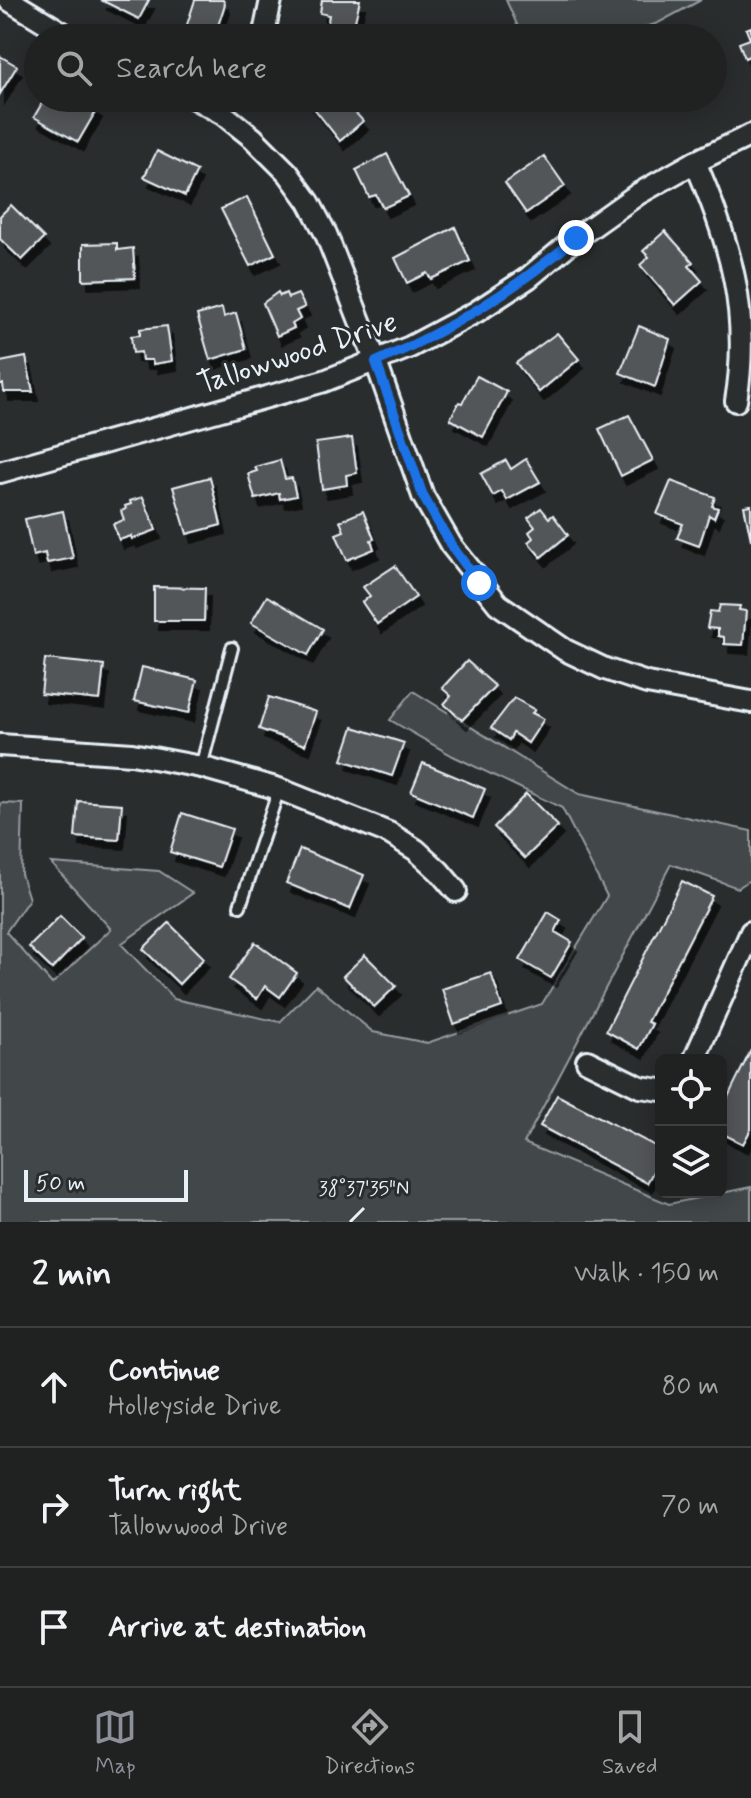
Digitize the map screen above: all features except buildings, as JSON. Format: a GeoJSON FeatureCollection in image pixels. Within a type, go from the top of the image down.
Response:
{"type":"FeatureCollection","features":[{"type":"Feature","properties":{"kind":"street"},"geometry":{"type":"LineString","coordinates":[[9,0],[48,24]]}},
{"type":"Feature","properties":{"kind":"street"},"geometry":{"type":"LineString","coordinates":[[266,24],[271,0]]}},
{"type":"Feature","properties":{"kind":"street"},"geometry":{"type":"LineString","coordinates":[[234,112],[253,138],[288,173],[309,202],[326,234],[376,362],[423,496],[451,545],[498,604],[565,650],[605,669],[647,683],[751,702]]}},
{"type":"Feature","properties":{"kind":"street","name":"Tallowwood Drive"},"geometry":{"type":"LineString","coordinates":[[0,472],[324,381],[410,347],[476,312],[528,278],[576,238],[638,194],[751,135]]}},
{"type":"Feature","properties":{"kind":"street"},"geometry":{"type":"LineString","coordinates":[[695,162],[722,223],[748,309],[749,344],[744,379],[736,401]]}},
{"type":"Feature","properties":{"kind":"street"},"geometry":{"type":"LineString","coordinates":[[0,745],[132,754],[201,767],[279,789],[389,833],[416,850],[456,891]]}},
{"type":"Feature","properties":{"kind":"street"},"geometry":{"type":"LineString","coordinates":[[697,1054],[745,955],[751,932]]}},
{"type":"Feature","properties":{"kind":"street"},"geometry":{"type":"LineString","coordinates":[[587,1061],[640,1087],[655,1089]]}},
{"type":"Feature","properties":{"kind":"lane"},"geometry":{"type":"LineString","coordinates":[[201,767],[232,648]]}},
{"type":"Feature","properties":{"kind":"lane"},"geometry":{"type":"LineString","coordinates":[[240,906],[279,789]]}},
{"type":"Feature","properties":{"kind":"shaded area"},"geometry":{"type":"Polygon","coordinates":[[[506,0],[701,0],[655,24],[517,24],[506,0]]]}},
{"type":"Feature","properties":{"kind":"shaded area"},"geometry":{"type":"Polygon","coordinates":[[[413,691],[579,794],[751,831],[751,879],[738,888],[671,864],[524,1143],[669,1204],[698,1198],[727,1198],[727,1192],[751,1187],[751,1222],[0,1222],[2,803],[23,804],[21,874],[29,899],[6,932],[52,984],[111,929],[51,863],[159,871],[193,893],[121,944],[174,999],[280,1022],[316,985],[373,1032],[427,1043],[542,1004],[607,896],[562,808],[453,756],[390,720],[413,691]]]}},
{"type":"Feature","properties":{"kind":"route"},"geometry":{"type":"LineString","coordinates":[[479,583],[451,545],[423,496],[376,362],[476,312],[528,278],[576,238]]}}]}
